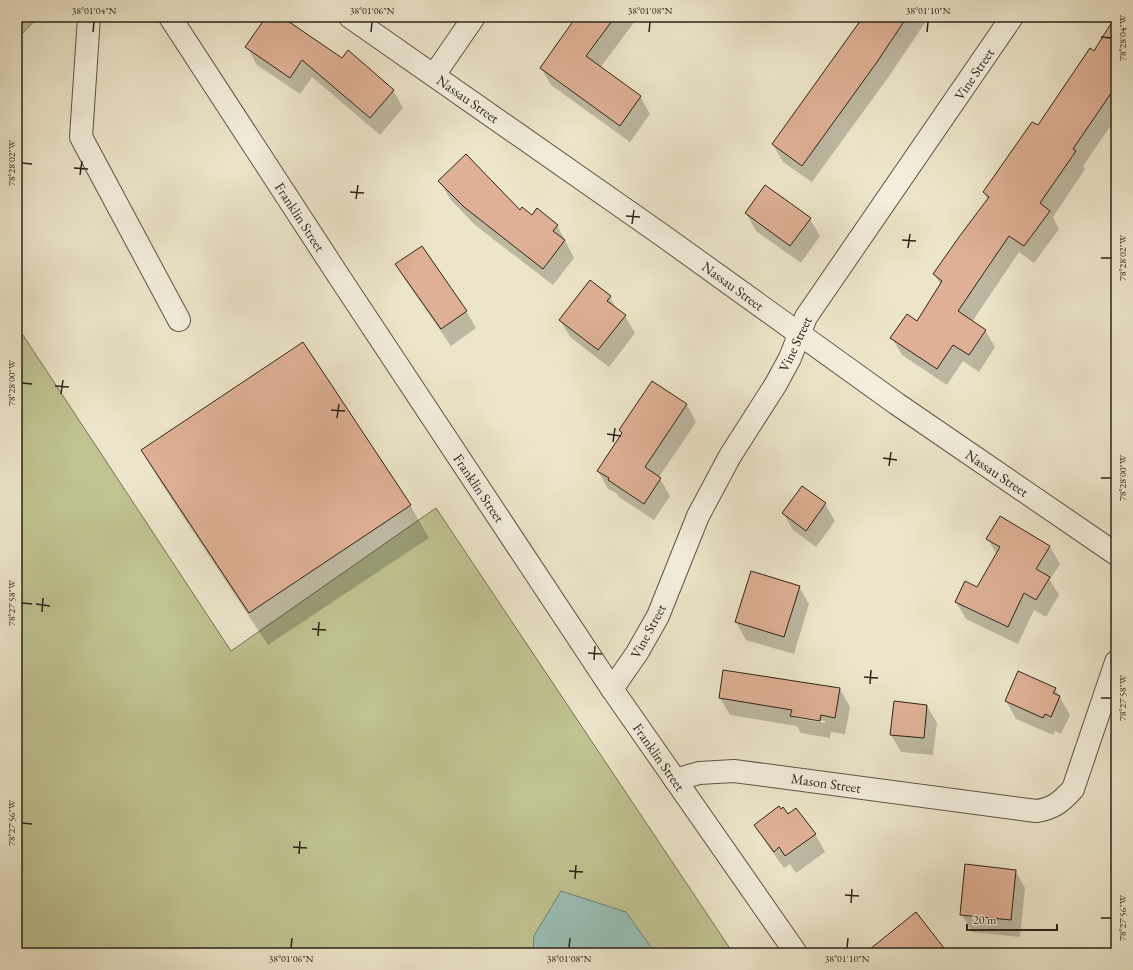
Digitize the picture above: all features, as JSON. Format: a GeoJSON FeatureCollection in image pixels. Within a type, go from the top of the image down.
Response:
{"type":"FeatureCollection","features":[{"type":"Feature","properties":{"kind":"street"},"geometry":{"type":"LineString","coordinates":[[89,17],[81,138],[179,320]]}},
{"type":"Feature","properties":{"kind":"street","name":"Franklin Street"},"geometry":{"type":"LineString","coordinates":[[170,17],[338,275],[612,689],[796,953]]}},
{"type":"Feature","properties":{"kind":"street","name":"Nassau Street"},"geometry":{"type":"LineString","coordinates":[[350,17],[662,235],[896,404],[1116,554]]}},
{"type":"Feature","properties":{"kind":"street"},"geometry":{"type":"LineString","coordinates":[[434,75],[474,17]]}},
{"type":"Feature","properties":{"kind":"street","name":"Vine Street"},"geometry":{"type":"LineString","coordinates":[[612,689],[638,653],[658,616],[698,516],[730,456],[776,384],[790,358],[806,317],[1012,17]]}},
{"type":"Feature","properties":{"kind":"street","name":"Mason Street"},"geometry":{"type":"LineString","coordinates":[[676,780],[699,773],[734,771],[1036,811],[1045,810],[1061,802],[1073,789],[1116,662]]}},
{"type":"Feature","properties":{"kind":"green space"},"geometry":{"type":"Polygon","coordinates":[[[17,17],[38,17],[20,36],[17,45],[17,17]]]}},
{"type":"Feature","properties":{"kind":"green space"},"geometry":{"type":"Polygon","coordinates":[[[17,326],[231,651],[436,508],[733,953],[17,953],[17,326]]]}},
{"type":"Feature","properties":{"kind":"water"},"geometry":{"type":"Polygon","coordinates":[[[561,891],[626,912],[655,953],[533,953],[534,936],[561,891]]]}},
{"type":"Feature","properties":{"kind":"building"},"geometry":{"type":"Polygon","coordinates":[[[266,17],[282,17],[342,58],[348,50],[394,90],[370,118],[302,60],[290,78],[245,47],[266,17]]]}},
{"type":"Feature","properties":{"kind":"building"},"geometry":{"type":"Polygon","coordinates":[[[576,17],[615,17],[586,56],[641,96],[620,126],[540,68],[576,17]]]}},
{"type":"Feature","properties":{"kind":"building"},"geometry":{"type":"Polygon","coordinates":[[[863,17],[907,17],[877,62],[802,166],[772,144],[863,17]]]}},
{"type":"Feature","properties":{"kind":"building"},"geometry":{"type":"Polygon","coordinates":[[[1115,17],[1116,86],[1073,149],[1076,151],[1040,203],[1050,211],[1024,246],[1009,236],[958,311],[986,330],[969,355],[953,345],[937,369],[890,338],[907,314],[917,321],[942,281],[933,274],[989,197],[983,192],[1032,122],[1038,125],[1090,48],[1094,51],[1115,17]]]}},
{"type":"Feature","properties":{"kind":"building"},"geometry":{"type":"Polygon","coordinates":[[[466,154],[520,210],[522,207],[532,215],[537,208],[558,225],[553,231],[565,240],[543,269],[464,207],[438,181],[466,154]]]}},
{"type":"Feature","properties":{"kind":"building"},"geometry":{"type":"Polygon","coordinates":[[[765,185],[811,218],[790,246],[745,213],[765,185]]]}},
{"type":"Feature","properties":{"kind":"building"},"geometry":{"type":"Polygon","coordinates":[[[422,246],[467,311],[441,329],[395,264],[422,246]]]}},
{"type":"Feature","properties":{"kind":"building"},"geometry":{"type":"Polygon","coordinates":[[[590,280],[611,296],[607,301],[626,315],[598,350],[559,320],[590,280]]]}},
{"type":"Feature","properties":{"kind":"building"},"geometry":{"type":"Polygon","coordinates":[[[303,342],[411,505],[249,613],[141,450],[303,342]]]}},
{"type":"Feature","properties":{"kind":"building"},"geometry":{"type":"Polygon","coordinates":[[[652,381],[687,404],[645,467],[661,478],[644,504],[597,471],[622,433],[619,430],[652,381]]]}},
{"type":"Feature","properties":{"kind":"building"},"geometry":{"type":"Polygon","coordinates":[[[802,486],[826,503],[806,531],[782,513],[802,486]]]}},
{"type":"Feature","properties":{"kind":"building"},"geometry":{"type":"Polygon","coordinates":[[[1000,516],[1050,546],[1036,569],[1050,577],[1036,600],[1024,593],[1008,627],[955,602],[965,581],[977,587],[1000,547],[986,539],[1000,516]]]}},
{"type":"Feature","properties":{"kind":"building"},"geometry":{"type":"Polygon","coordinates":[[[751,571],[800,586],[784,637],[735,622],[751,571]]]}},
{"type":"Feature","properties":{"kind":"building"},"geometry":{"type":"Polygon","coordinates":[[[723,670],[840,688],[835,718],[821,715],[820,721],[790,716],[792,710],[719,698],[723,670]]]}},
{"type":"Feature","properties":{"kind":"building"},"geometry":{"type":"Polygon","coordinates":[[[1018,671],[1056,688],[1053,693],[1060,696],[1051,717],[1045,714],[1043,718],[1005,701],[1018,671]]]}},
{"type":"Feature","properties":{"kind":"building"},"geometry":{"type":"Polygon","coordinates":[[[894,701],[927,705],[924,738],[890,735],[894,701]]]}},
{"type":"Feature","properties":{"kind":"building"},"geometry":{"type":"Polygon","coordinates":[[[779,806],[781,809],[783,807],[788,814],[796,808],[816,834],[785,856],[779,847],[774,852],[754,825],[779,806]]]}},
{"type":"Feature","properties":{"kind":"building"},"geometry":{"type":"Polygon","coordinates":[[[965,864],[1016,870],[1011,920],[960,915],[965,864]]]}},
{"type":"Feature","properties":{"kind":"building"},"geometry":{"type":"Polygon","coordinates":[[[916,912],[948,953],[865,953],[916,912]]]}}]}
